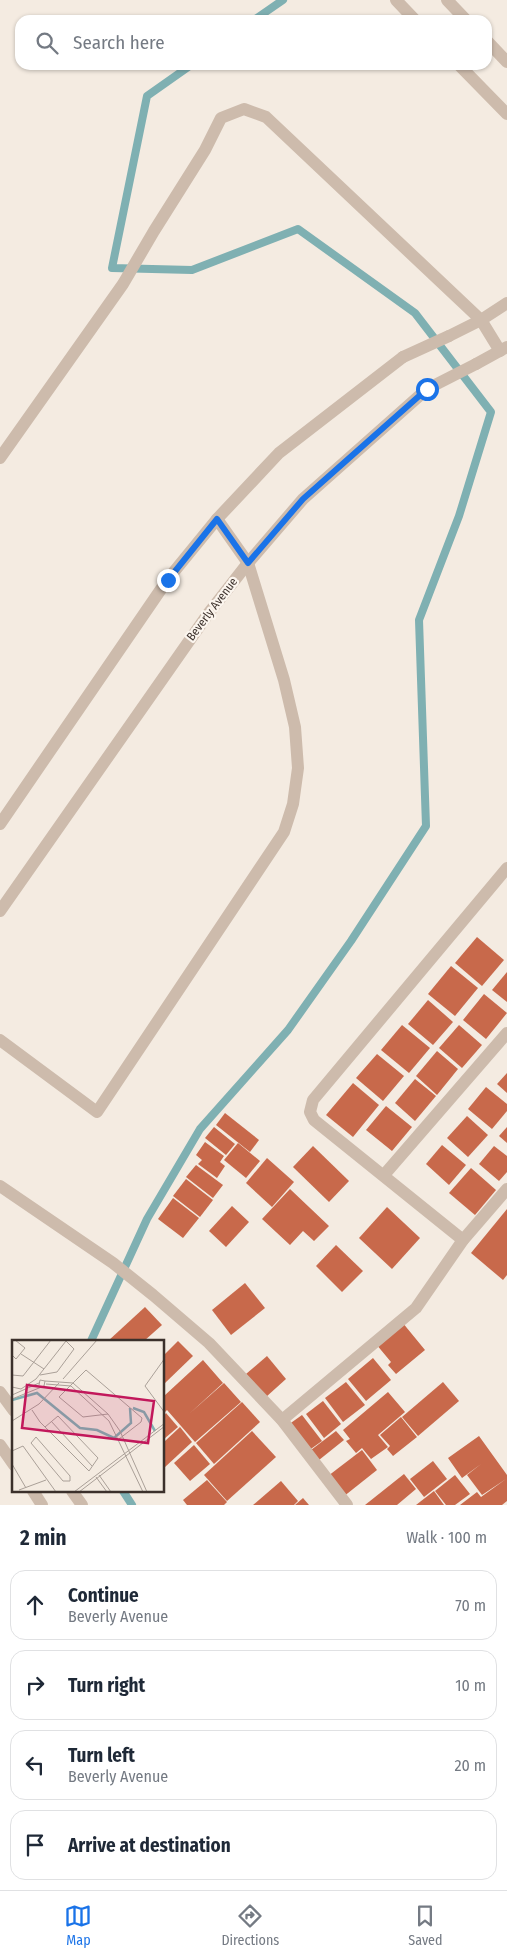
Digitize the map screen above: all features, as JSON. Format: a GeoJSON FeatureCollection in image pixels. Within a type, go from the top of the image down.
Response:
{"type":"FeatureCollection","features":[{"type":"Feature","properties":{"kind":"street"},"geometry":{"type":"LineString","coordinates":[[396,0],[410,15]]}},
{"type":"Feature","properties":{"kind":"street"},"geometry":{"type":"LineString","coordinates":[[447,0],[461,15]]}},
{"type":"Feature","properties":{"kind":"street"},"geometry":{"type":"LineString","coordinates":[[492,46],[507,62]]}},
{"type":"Feature","properties":{"kind":"street"},"geometry":{"type":"LineString","coordinates":[[464,70],[507,114]]}},
{"type":"Feature","properties":{"kind":"street"},"geometry":{"type":"LineString","coordinates":[[0,458],[123,284],[205,150],[221,118],[244,109],[266,116],[481,320],[503,349]]}},
{"type":"Feature","properties":{"kind":"street"},"geometry":{"type":"LineString","coordinates":[[0,824],[168,580],[217,519],[279,453],[403,357],[481,320],[507,303]]}},
{"type":"Feature","properties":{"kind":"street","name":"Beverly Avenue"},"geometry":{"type":"LineString","coordinates":[[0,911],[208,614],[248,563],[303,499],[427,389],[503,349]]}},
{"type":"Feature","properties":{"kind":"street"},"geometry":{"type":"LineString","coordinates":[[0,1040],[97,1112],[284,832],[293,804],[298,768],[295,727],[284,680],[248,563],[217,519]]}},
{"type":"Feature","properties":{"kind":"street"},"geometry":{"type":"LineString","coordinates":[[463,1240],[314,1120],[310,1112],[313,1100],[507,868]]}},
{"type":"Feature","properties":{"kind":"street"},"geometry":{"type":"LineString","coordinates":[[384,1175],[507,1033]]}},
{"type":"Feature","properties":{"kind":"street"},"geometry":{"type":"LineString","coordinates":[[0,1186],[113,1263],[209,1343],[282,1420],[347,1505]]}},
{"type":"Feature","properties":{"kind":"street"},"geometry":{"type":"LineString","coordinates":[[282,1420],[416,1308],[463,1240],[507,1189]]}},
{"type":"Feature","properties":{"kind":"street"},"geometry":{"type":"LineString","coordinates":[[0,1392],[12,1408]]}},
{"type":"Feature","properties":{"kind":"street"},"geometry":{"type":"LineString","coordinates":[[0,1445],[12,1461]]}},
{"type":"Feature","properties":{"kind":"street"},"geometry":{"type":"LineString","coordinates":[[34,1492],[42,1505]]}},
{"type":"Feature","properties":{"kind":"street"},"geometry":{"type":"LineString","coordinates":[[73,1492],[82,1505]]}},
{"type":"Feature","properties":{"kind":"building"},"geometry":{"type":"Polygon","coordinates":[[[477,937],[504,960],[482,986],[455,963],[477,937]]]}},
{"type":"Feature","properties":{"kind":"building"},"geometry":{"type":"Polygon","coordinates":[[[451,966],[478,988],[455,1016],[428,994],[451,966]]]}},
{"type":"Feature","properties":{"kind":"building"},"geometry":{"type":"Polygon","coordinates":[[[507,972],[507,1002],[492,990],[507,972]]]}},
{"type":"Feature","properties":{"kind":"building"},"geometry":{"type":"Polygon","coordinates":[[[484,994],[507,1013],[486,1039],[463,1020],[484,994]]]}},
{"type":"Feature","properties":{"kind":"building"},"geometry":{"type":"Polygon","coordinates":[[[428,1000],[453,1022],[433,1045],[408,1024],[428,1000]]]}},
{"type":"Feature","properties":{"kind":"building"},"geometry":{"type":"Polygon","coordinates":[[[402,1025],[430,1048],[409,1073],[381,1050],[402,1025]]]}},
{"type":"Feature","properties":{"kind":"building"},"geometry":{"type":"Polygon","coordinates":[[[459,1025],[482,1045],[462,1068],[439,1048],[459,1025]]]}},
{"type":"Feature","properties":{"kind":"building"},"geometry":{"type":"Polygon","coordinates":[[[437,1051],[458,1069],[437,1095],[416,1076],[437,1051]]]}},
{"type":"Feature","properties":{"kind":"building"},"geometry":{"type":"Polygon","coordinates":[[[377,1054],[404,1076],[383,1101],[356,1078],[377,1054]]]}},
{"type":"Feature","properties":{"kind":"building"},"geometry":{"type":"Polygon","coordinates":[[[507,1073],[507,1093],[497,1084],[507,1073]]]}},
{"type":"Feature","properties":{"kind":"building"},"geometry":{"type":"Polygon","coordinates":[[[415,1079],[436,1096],[415,1121],[395,1103],[415,1079]]]}},
{"type":"Feature","properties":{"kind":"building"},"geometry":{"type":"Polygon","coordinates":[[[353,1083],[379,1105],[353,1137],[326,1115],[353,1083]]]}},
{"type":"Feature","properties":{"kind":"building"},"geometry":{"type":"Polygon","coordinates":[[[486,1087],[507,1104],[507,1111],[492,1129],[468,1109],[486,1087]]]}},
{"type":"Feature","properties":{"kind":"building"},"geometry":{"type":"Polygon","coordinates":[[[386,1106],[412,1127],[392,1151],[366,1130],[386,1106]]]}},
{"type":"Feature","properties":{"kind":"building"},"geometry":{"type":"Polygon","coordinates":[[[225,1113],[259,1140],[250,1152],[216,1125],[225,1113]]]}},
{"type":"Feature","properties":{"kind":"building"},"geometry":{"type":"Polygon","coordinates":[[[467,1116],[488,1135],[468,1157],[447,1138],[467,1116]]]}},
{"type":"Feature","properties":{"kind":"building"},"geometry":{"type":"Polygon","coordinates":[[[214,1127],[235,1144],[226,1155],[205,1138],[214,1127]]]}},
{"type":"Feature","properties":{"kind":"building"},"geometry":{"type":"Polygon","coordinates":[[[507,1127],[507,1143],[499,1136],[507,1127]]]}},
{"type":"Feature","properties":{"kind":"building"},"geometry":{"type":"Polygon","coordinates":[[[205,1142],[224,1156],[220,1162],[225,1166],[217,1178],[198,1164],[202,1160],[196,1155],[205,1142]]]}},
{"type":"Feature","properties":{"kind":"building"},"geometry":{"type":"Polygon","coordinates":[[[238,1143],[260,1161],[246,1178],[224,1160],[238,1143]]]}},
{"type":"Feature","properties":{"kind":"building"},"geometry":{"type":"Polygon","coordinates":[[[442,1145],[466,1165],[449,1185],[426,1164],[442,1145]]]}},
{"type":"Feature","properties":{"kind":"building"},"geometry":{"type":"Polygon","coordinates":[[[313,1146],[349,1181],[329,1202],[293,1167],[313,1146]]]}},
{"type":"Feature","properties":{"kind":"building"},"geometry":{"type":"Polygon","coordinates":[[[494,1146],[507,1156],[507,1172],[499,1181],[479,1164],[494,1146]]]}},
{"type":"Feature","properties":{"kind":"building"},"geometry":{"type":"Polygon","coordinates":[[[267,1158],[294,1182],[272,1207],[246,1183],[267,1158]]]}},
{"type":"Feature","properties":{"kind":"building"},"geometry":{"type":"Polygon","coordinates":[[[196,1165],[223,1185],[213,1198],[186,1177],[196,1165]]]}},
{"type":"Feature","properties":{"kind":"building"},"geometry":{"type":"Polygon","coordinates":[[[471,1168],[496,1190],[475,1215],[449,1193],[471,1168]]]}},
{"type":"Feature","properties":{"kind":"building"},"geometry":{"type":"Polygon","coordinates":[[[186,1179],[213,1200],[200,1217],[173,1196],[186,1179]]]}},
{"type":"Feature","properties":{"kind":"building"},"geometry":{"type":"Polygon","coordinates":[[[290,1189],[329,1226],[314,1241],[303,1231],[290,1245],[262,1219],[290,1189]]]}},
{"type":"Feature","properties":{"kind":"building"},"geometry":{"type":"Polygon","coordinates":[[[173,1198],[199,1218],[183,1238],[158,1219],[173,1198]]]}},
{"type":"Feature","properties":{"kind":"building"},"geometry":{"type":"Polygon","coordinates":[[[232,1206],[249,1222],[226,1247],[209,1231],[232,1206]]]}},
{"type":"Feature","properties":{"kind":"building"},"geometry":{"type":"Polygon","coordinates":[[[387,1207],[420,1238],[392,1269],[359,1238],[387,1207]]]}},
{"type":"Feature","properties":{"kind":"building"},"geometry":{"type":"Polygon","coordinates":[[[507,1209],[507,1275],[503,1280],[471,1253],[507,1209]]]}},
{"type":"Feature","properties":{"kind":"building"},"geometry":{"type":"Polygon","coordinates":[[[336,1245],[363,1271],[342,1292],[316,1266],[336,1245]]]}},
{"type":"Feature","properties":{"kind":"building"},"geometry":{"type":"Polygon","coordinates":[[[245,1283],[265,1308],[231,1335],[212,1310],[245,1283]]]}},
{"type":"Feature","properties":{"kind":"building"},"geometry":{"type":"Polygon","coordinates":[[[145,1307],[162,1325],[145,1340],[109,1340],[145,1307]]]}},
{"type":"Feature","properties":{"kind":"building"},"geometry":{"type":"Polygon","coordinates":[[[402,1322],[425,1350],[396,1374],[388,1365],[391,1362],[376,1344],[402,1322]]]}},
{"type":"Feature","properties":{"kind":"building"},"geometry":{"type":"Polygon","coordinates":[[[178,1341],[193,1356],[165,1383],[165,1354],[178,1341]]]}},
{"type":"Feature","properties":{"kind":"building"},"geometry":{"type":"Polygon","coordinates":[[[267,1356],[286,1379],[266,1397],[246,1374],[267,1356]]]}},
{"type":"Feature","properties":{"kind":"building"},"geometry":{"type":"Polygon","coordinates":[[[373,1358],[391,1380],[366,1401],[348,1379],[373,1358]]]}},
{"type":"Feature","properties":{"kind":"building"},"geometry":{"type":"Polygon","coordinates":[[[203,1360],[223,1383],[189,1414],[224,1383],[241,1402],[195,1442],[167,1410],[165,1412],[165,1395],[203,1360]]]}},
{"type":"Feature","properties":{"kind":"building"},"geometry":{"type":"Polygon","coordinates":[[[346,1382],[365,1405],[343,1422],[325,1398],[346,1382]]]}},
{"type":"Feature","properties":{"kind":"building"},"geometry":{"type":"Polygon","coordinates":[[[443,1382],[459,1401],[418,1436],[402,1417],[443,1382]]]}},
{"type":"Feature","properties":{"kind":"building"},"geometry":{"type":"Polygon","coordinates":[[[388,1392],[405,1412],[378,1435],[388,1447],[371,1459],[362,1448],[356,1453],[346,1441],[350,1439],[343,1430],[388,1392]]]}},
{"type":"Feature","properties":{"kind":"building"},"geometry":{"type":"Polygon","coordinates":[[[323,1401],[341,1424],[324,1438],[306,1414],[323,1401]]]}},
{"type":"Feature","properties":{"kind":"building"},"geometry":{"type":"Polygon","coordinates":[[[242,1402],[260,1422],[214,1464],[196,1443],[242,1402]]]}},
{"type":"Feature","properties":{"kind":"building"},"geometry":{"type":"Polygon","coordinates":[[[166,1413],[178,1427],[165,1438],[166,1413]]]}},
{"type":"Feature","properties":{"kind":"building"},"geometry":{"type":"Polygon","coordinates":[[[302,1415],[322,1441],[308,1451],[288,1425],[302,1415]]]}},
{"type":"Feature","properties":{"kind":"building"},"geometry":{"type":"Polygon","coordinates":[[[401,1417],[417,1437],[393,1456],[387,1449],[390,1446],[380,1435],[401,1417]]]}},
{"type":"Feature","properties":{"kind":"building"},"geometry":{"type":"Polygon","coordinates":[[[180,1427],[192,1442],[165,1467],[165,1441],[180,1427]]]}},
{"type":"Feature","properties":{"kind":"building"},"geometry":{"type":"Polygon","coordinates":[[[252,1431],[276,1457],[227,1501],[204,1475],[252,1431]]]}},
{"type":"Feature","properties":{"kind":"building"},"geometry":{"type":"Polygon","coordinates":[[[336,1431],[344,1440],[319,1460],[311,1450],[336,1431]]]}},
{"type":"Feature","properties":{"kind":"building"},"geometry":{"type":"Polygon","coordinates":[[[479,1436],[507,1475],[507,1501],[502,1505],[460,1505],[477,1492],[481,1497],[506,1479],[482,1495],[467,1475],[481,1464],[462,1478],[448,1458],[479,1436]]]}},
{"type":"Feature","properties":{"kind":"building"},"geometry":{"type":"Polygon","coordinates":[[[194,1445],[210,1464],[190,1481],[174,1463],[194,1445]]]}},
{"type":"Feature","properties":{"kind":"building"},"geometry":{"type":"Polygon","coordinates":[[[362,1450],[377,1470],[343,1497],[328,1476],[362,1450]]]}},
{"type":"Feature","properties":{"kind":"building"},"geometry":{"type":"Polygon","coordinates":[[[433,1461],[447,1479],[424,1497],[410,1479],[433,1461]]]}},
{"type":"Feature","properties":{"kind":"building"},"geometry":{"type":"Polygon","coordinates":[[[404,1474],[416,1489],[397,1505],[365,1505],[404,1474]]]}},
{"type":"Feature","properties":{"kind":"building"},"geometry":{"type":"Polygon","coordinates":[[[455,1475],[470,1494],[455,1505],[446,1505],[435,1491],[455,1475]]]}},
{"type":"Feature","properties":{"kind":"building"},"geometry":{"type":"Polygon","coordinates":[[[207,1480],[227,1502],[224,1505],[187,1505],[183,1500],[207,1480]]]}},
{"type":"Feature","properties":{"kind":"building"},"geometry":{"type":"Polygon","coordinates":[[[281,1481],[298,1501],[294,1505],[253,1505],[281,1481]]]}},
{"type":"Feature","properties":{"kind":"building"},"geometry":{"type":"Polygon","coordinates":[[[434,1491],[444,1505],[416,1505],[434,1491]]]}},
{"type":"Feature","properties":{"kind":"building"},"geometry":{"type":"Polygon","coordinates":[[[303,1498],[309,1505],[295,1505],[303,1498]]]}},
{"type":"Feature","properties":{"kind":"waterway"},"geometry":{"type":"LineString","coordinates":[[261,15],[283,0]]}},
{"type":"Feature","properties":{"kind":"waterway"},"geometry":{"type":"LineString","coordinates":[[91,1340],[147,1219],[200,1129],[288,1030],[351,941],[426,826],[419,620],[459,516],[491,412],[415,313],[298,229],[192,270],[112,268],[147,96],[184,70]]}},
{"type":"Feature","properties":{"kind":"waterway"},"geometry":{"type":"LineString","coordinates":[[124,1492],[132,1505]]}},
{"type":"Feature","properties":{"kind":"route"},"geometry":{"type":"LineString","coordinates":[[168,580],[217,519],[248,563],[303,499],[427,389]]}}]}
